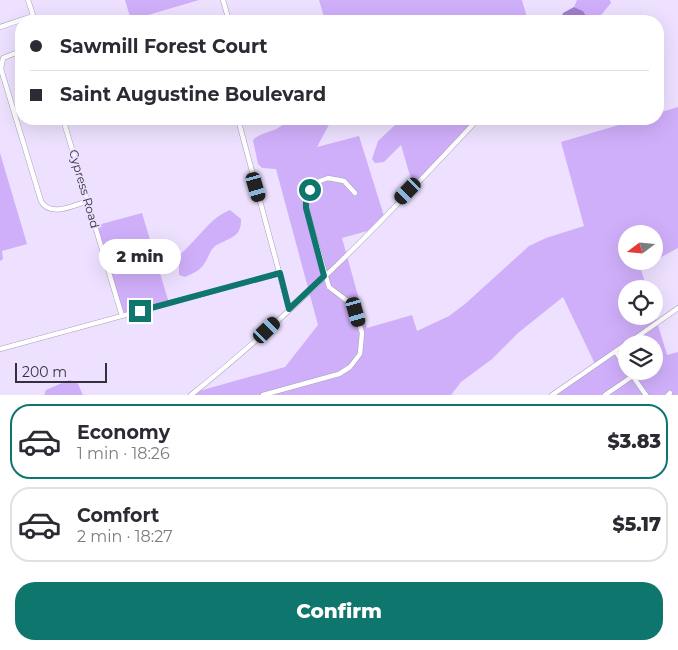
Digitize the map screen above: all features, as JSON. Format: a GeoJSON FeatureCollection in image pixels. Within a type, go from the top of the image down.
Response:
{"type":"FeatureCollection","features":[{"type":"Feature","properties":{"kind":"street"},"geometry":{"type":"LineString","coordinates":[[28,0],[33,15]]}},
{"type":"Feature","properties":{"kind":"street"},"geometry":{"type":"LineString","coordinates":[[223,0],[227,15]]}},
{"type":"Feature","properties":{"kind":"street"},"geometry":{"type":"LineString","coordinates":[[0,27],[15,23]]}},
{"type":"Feature","properties":{"kind":"street"},"geometry":{"type":"LineString","coordinates":[[15,53],[3,58],[0,62],[15,116]]}},
{"type":"Feature","properties":{"kind":"street"},"geometry":{"type":"LineString","coordinates":[[18,125],[41,202],[46,208],[54,210],[88,201]]}},
{"type":"Feature","properties":{"kind":"street","name":"Cypress Road"},"geometry":{"type":"LineString","coordinates":[[65,125],[122,316]]}},
{"type":"Feature","properties":{"kind":"street"},"geometry":{"type":"LineString","coordinates":[[240,125],[289,309]]}},
{"type":"Feature","properties":{"kind":"street"},"geometry":{"type":"LineString","coordinates":[[191,395],[256,341],[365,237],[472,125]]}},
{"type":"Feature","properties":{"kind":"street"},"geometry":{"type":"LineString","coordinates":[[263,395],[339,374],[350,367],[360,354],[362,333],[354,306],[332,292],[324,276],[306,208],[306,199],[310,190],[320,181],[328,178],[344,181],[355,193]]}},
{"type":"Feature","properties":{"kind":"street"},"geometry":{"type":"LineString","coordinates":[[0,349],[280,273]]}},
{"type":"Feature","properties":{"kind":"street"},"geometry":{"type":"LineString","coordinates":[[640,335],[678,308]]}},
{"type":"Feature","properties":{"kind":"street"},"geometry":{"type":"LineString","coordinates":[[552,395],[616,352],[618,355]]}},
{"type":"Feature","properties":{"kind":"street"},"geometry":{"type":"LineString","coordinates":[[605,395],[624,380]]}},
{"type":"Feature","properties":{"kind":"street"},"geometry":{"type":"LineString","coordinates":[[635,380],[646,395]]}},
{"type":"Feature","properties":{"kind":"shaded area"},"geometry":{"type":"Polygon","coordinates":[[[125,0],[199,0],[148,15],[130,15],[125,0]]]}},
{"type":"Feature","properties":{"kind":"shaded area"},"geometry":{"type":"Polygon","coordinates":[[[319,0],[522,0],[526,15],[323,15],[319,0]]]}},
{"type":"Feature","properties":{"kind":"shaded area"},"geometry":{"type":"Polygon","coordinates":[[[577,0],[610,0],[611,3],[601,15],[585,15],[583,11],[574,7],[577,0]]]}},
{"type":"Feature","properties":{"kind":"shaded area"},"geometry":{"type":"Polygon","coordinates":[[[574,7],[583,11],[585,15],[562,15],[574,7]]]}},
{"type":"Feature","properties":{"kind":"shaded area"},"geometry":{"type":"Polygon","coordinates":[[[678,107],[678,248],[663,256],[663,225],[618,225],[618,270],[641,270],[644,280],[618,280],[618,325],[651,325],[637,335],[618,335],[618,348],[595,364],[563,297],[518,333],[492,359],[461,382],[451,395],[194,395],[199,391],[285,367],[318,325],[276,169],[262,168],[258,164],[253,140],[262,134],[283,125],[329,125],[317,147],[359,136],[384,216],[371,230],[342,238],[367,328],[412,315],[417,331],[449,316],[465,304],[529,246],[546,238],[584,226],[561,142],[619,125],[664,125],[664,111],[678,107]]]}},
{"type":"Feature","properties":{"kind":"shaded area"},"geometry":{"type":"Polygon","coordinates":[[[395,125],[472,125],[413,186],[401,145],[384,162],[375,163],[372,159],[378,141],[395,125]]]}},
{"type":"Feature","properties":{"kind":"shaded area"},"geometry":{"type":"Polygon","coordinates":[[[0,153],[27,244],[2,251],[3,259],[0,261],[0,153]]]}},
{"type":"Feature","properties":{"kind":"shaded area"},"geometry":{"type":"Polygon","coordinates":[[[230,210],[241,219],[239,231],[233,237],[214,247],[198,270],[185,277],[179,275],[179,255],[209,224],[230,210]]]}},
{"type":"Feature","properties":{"kind":"shaded area"},"geometry":{"type":"Polygon","coordinates":[[[142,213],[169,303],[120,316],[94,226],[142,213]]]}},
{"type":"Feature","properties":{"kind":"shaded area"},"geometry":{"type":"Polygon","coordinates":[[[658,325],[661,335],[643,335],[658,325]]]}},
{"type":"Feature","properties":{"kind":"shaded area"},"geometry":{"type":"Polygon","coordinates":[[[663,342],[667,355],[678,352],[678,395],[555,395],[618,352],[618,380],[663,380],[663,342]]]}},
{"type":"Feature","properties":{"kind":"shaded area"},"geometry":{"type":"Polygon","coordinates":[[[69,380],[77,382],[83,395],[44,395],[46,390],[69,380]]]}},
{"type":"Feature","properties":{"kind":"route"},"geometry":{"type":"LineString","coordinates":[[140,311],[280,273],[289,309],[324,276],[306,208],[307,194],[310,190]]}}]}
